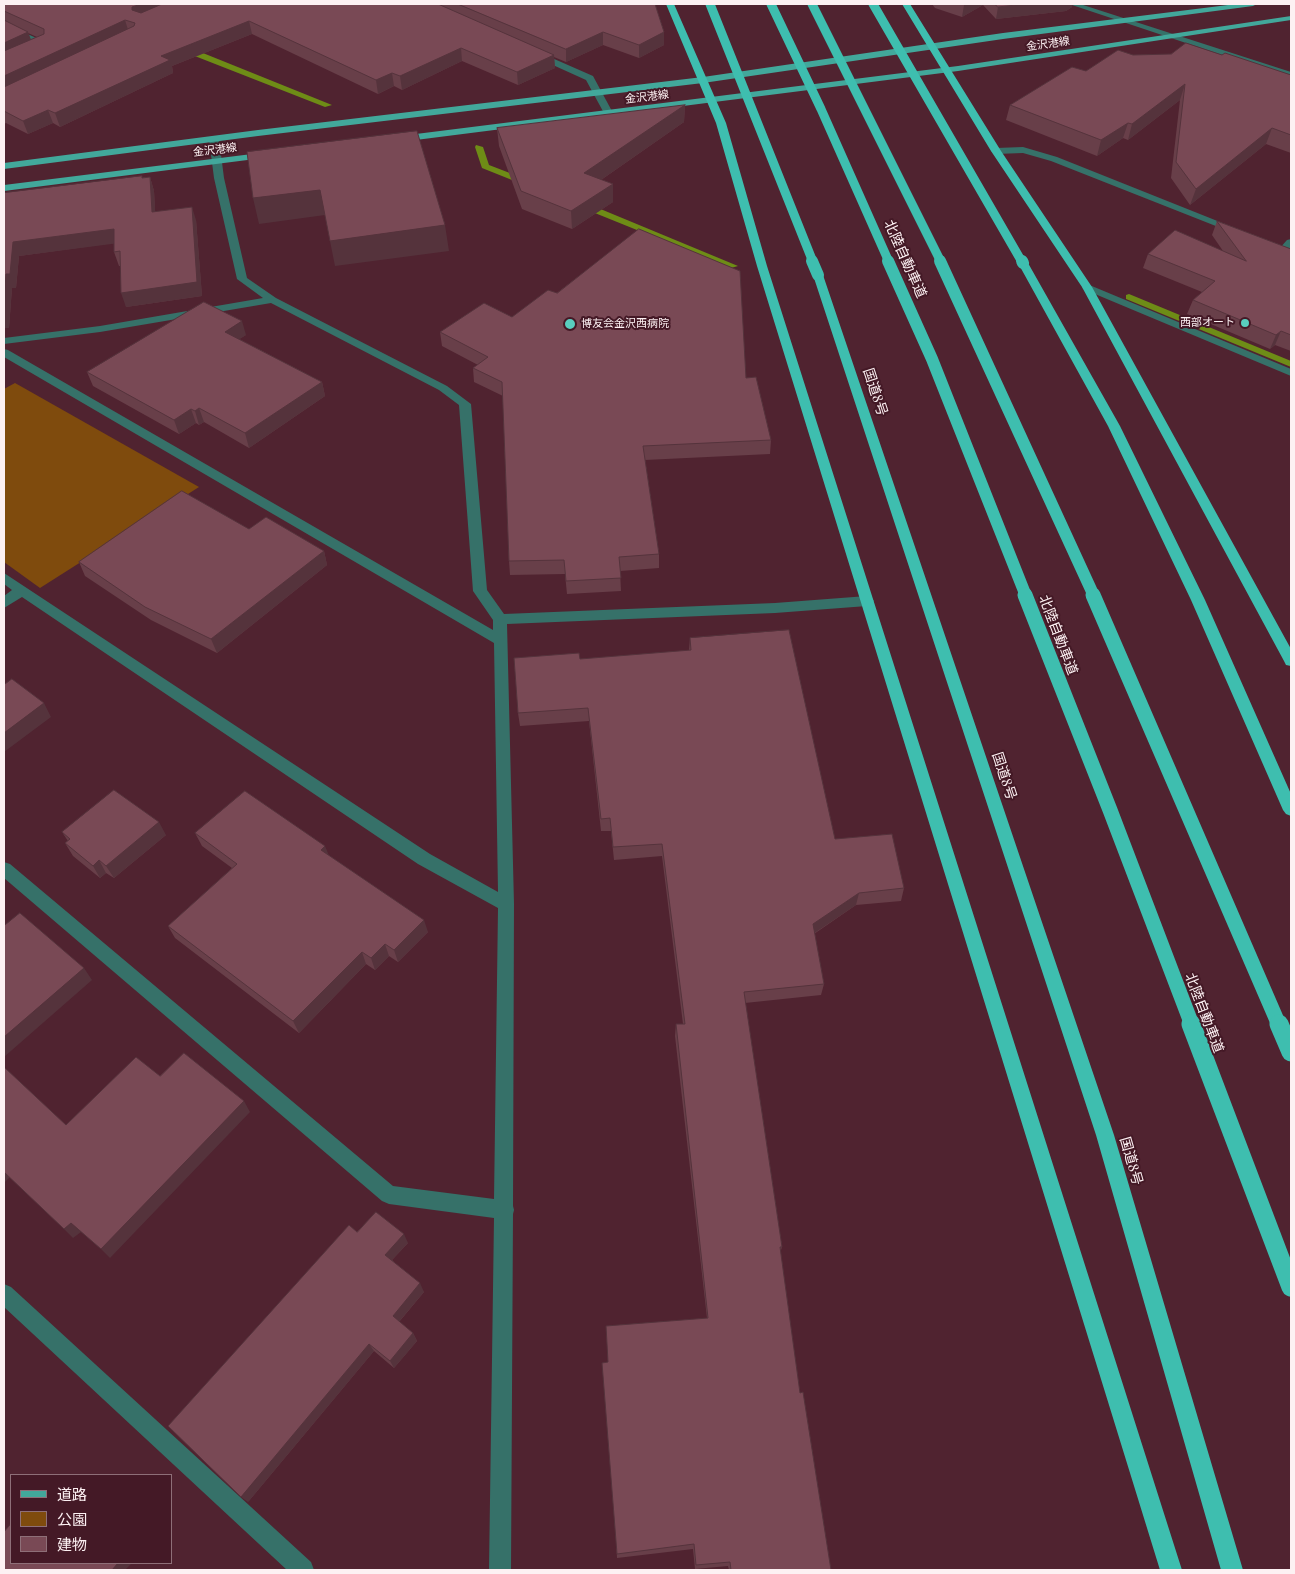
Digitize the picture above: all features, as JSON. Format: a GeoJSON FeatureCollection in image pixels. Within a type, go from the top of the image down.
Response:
{"type":"FeatureCollection","features":[{"type":"Feature","properties":{"kind":"highway"},"geometry":{"type":"LineString","coordinates":[[670,4],[721,123],[762,266],[1171,1570]]}},
{"type":"Feature","properties":{"kind":"highway","name":"国道8号"},"geometry":{"type":"LineString","coordinates":[[710,4],[818,274],[1106,1135],[1232,1570]]}},
{"type":"Feature","properties":{"kind":"highway","name":"北陸自動車道"},"geometry":{"type":"LineString","coordinates":[[771,4],[821,109],[932,359],[1110,810],[1291,1287]]}},
{"type":"Feature","properties":{"kind":"highway"},"geometry":{"type":"LineString","coordinates":[[812,4],[866,106],[991,366],[1291,1052]]}},
{"type":"Feature","properties":{"kind":"highway"},"geometry":{"type":"LineString","coordinates":[[873,4],[1023,263],[1114,426],[1198,600],[1291,810]]}},
{"type":"Feature","properties":{"kind":"highway"},"geometry":{"type":"LineString","coordinates":[[906,4],[996,151],[1087,287],[1291,661]]}},
{"type":"Feature","properties":{"kind":"main road","name":"金沢港線"},"geometry":{"type":"LineString","coordinates":[[4,166],[703,80],[932,46],[1253,4]]}},
{"type":"Feature","properties":{"kind":"main road","name":"金沢港線"},"geometry":{"type":"LineString","coordinates":[[393,140],[948,70],[1178,37],[1291,18]]}},
{"type":"Feature","properties":{"kind":"main road","name":"金沢港線"},"geometry":{"type":"LineString","coordinates":[[4,188],[275,154]]}},
{"type":"Feature","properties":{"kind":"street"},"geometry":{"type":"LineString","coordinates":[[1073,4],[1291,75]]}},
{"type":"Feature","properties":{"kind":"street"},"geometry":{"type":"LineString","coordinates":[[4,26],[44,44],[4,63]]}},
{"type":"Feature","properties":{"kind":"street"},"geometry":{"type":"LineString","coordinates":[[530,51],[590,78],[608,113]]}},
{"type":"Feature","properties":{"kind":"street"},"geometry":{"type":"LineString","coordinates":[[214,139],[219,178],[242,279],[272,300],[443,388],[465,404],[480,591],[500,619],[501,641],[506,904],[505,1210],[500,1570]]}},
{"type":"Feature","properties":{"kind":"street"},"geometry":{"type":"LineString","coordinates":[[996,151],[1023,150],[1054,159],[1247,235]]}},
{"type":"Feature","properties":{"kind":"street"},"geometry":{"type":"LineString","coordinates":[[1087,287],[1291,373]]}},
{"type":"Feature","properties":{"kind":"street"},"geometry":{"type":"LineString","coordinates":[[4,341],[100,330],[272,300]]}},
{"type":"Feature","properties":{"kind":"street"},"geometry":{"type":"LineString","coordinates":[[4,352],[501,641]]}},
{"type":"Feature","properties":{"kind":"street"},"geometry":{"type":"LineString","coordinates":[[4,578],[424,859],[506,904]]}},
{"type":"Feature","properties":{"kind":"street"},"geometry":{"type":"LineString","coordinates":[[4,603],[22,590]]}},
{"type":"Feature","properties":{"kind":"street"},"geometry":{"type":"LineString","coordinates":[[500,619],[775,608],[867,601]]}},
{"type":"Feature","properties":{"kind":"street"},"geometry":{"type":"LineString","coordinates":[[4,869],[389,1195],[505,1210]]}},
{"type":"Feature","properties":{"kind":"street"},"geometry":{"type":"LineString","coordinates":[[4,1294],[304,1570]]}},
{"type":"Feature","properties":{"kind":"green space"},"geometry":{"type":"Polygon","coordinates":[[[15,383],[199,487],[40,588],[4,562],[4,389],[15,383]]]}},
{"type":"Feature","properties":{"kind":"building"},"geometry":{"type":"Polygon","coordinates":[[[4,4],[141,4],[132,7],[132,10],[141,13],[162,4],[438,4],[554,55],[517,72],[461,48],[400,76],[392,73],[376,80],[249,21],[161,56],[170,60],[55,113],[48,110],[23,121],[4,111],[4,87],[134,26],[135,23],[125,20],[4,76],[4,51],[44,34],[44,29],[4,11],[4,4]]]}},
{"type":"Feature","properties":{"kind":"building"},"geometry":{"type":"Polygon","coordinates":[[[458,4],[655,4],[664,32],[639,45],[603,32],[566,49],[458,4]]]}},
{"type":"Feature","properties":{"kind":"building"},"geometry":{"type":"Polygon","coordinates":[[[995,4],[1025,4],[998,7],[995,4]]]}},
{"type":"Feature","properties":{"kind":"building"},"geometry":{"type":"Polygon","coordinates":[[[4,20],[28,32],[4,43],[4,20]]]}},
{"type":"Feature","properties":{"kind":"building"},"geometry":{"type":"Polygon","coordinates":[[[1186,43],[1222,55],[1225,53],[1291,75],[1291,135],[1272,128],[1196,189],[1176,162],[1185,84],[1132,124],[1128,123],[1101,140],[1010,105],[1072,67],[1086,71],[1118,50],[1133,55],[1171,54],[1186,43]]]}},
{"type":"Feature","properties":{"kind":"building"},"geometry":{"type":"Polygon","coordinates":[[[685,105],[584,173],[613,184],[571,211],[521,191],[497,128],[685,105]]]}},
{"type":"Feature","properties":{"kind":"building"},"geometry":{"type":"Polygon","coordinates":[[[417,131],[445,225],[330,241],[320,190],[253,198],[247,152],[417,131]]]}},
{"type":"Feature","properties":{"kind":"building"},"geometry":{"type":"Polygon","coordinates":[[[142,176],[142,178],[150,177],[152,212],[192,207],[197,282],[121,293],[120,251],[114,252],[114,229],[13,242],[10,274],[6,274],[4,302],[4,193],[142,176]]]}},
{"type":"Feature","properties":{"kind":"building"},"geometry":{"type":"Polygon","coordinates":[[[1217,221],[1291,249],[1291,335],[1281,331],[1276,335],[1193,300],[1215,281],[1148,254],[1175,230],[1246,261],[1217,221]]]}},
{"type":"Feature","properties":{"kind":"building"},"geometry":{"type":"Polygon","coordinates":[[[639,229],[740,271],[746,378],[756,377],[771,440],[643,446],[659,554],[619,557],[621,578],[566,581],[564,560],[509,561],[502,382],[473,368],[488,357],[440,332],[484,303],[512,317],[548,290],[557,293],[639,229]]]}},
{"type":"Feature","properties":{"kind":"building"},"geometry":{"type":"Polygon","coordinates":[[[204,302],[242,321],[225,332],[322,382],[245,433],[199,408],[195,411],[191,409],[174,420],[87,372],[204,302]]]}},
{"type":"Feature","properties":{"kind":"building"},"geometry":{"type":"Polygon","coordinates":[[[182,491],[249,529],[266,517],[324,551],[211,639],[145,607],[79,562],[182,491]]]}},
{"type":"Feature","properties":{"kind":"building"},"geometry":{"type":"Polygon","coordinates":[[[789,630],[835,839],[892,834],[904,888],[859,893],[813,924],[824,984],[744,992],[782,1247],[780,1247],[800,1393],[803,1392],[831,1570],[731,1570],[730,1562],[696,1565],[694,1544],[617,1554],[602,1363],[608,1362],[606,1326],[708,1318],[676,1024],[685,1024],[662,844],[613,847],[610,818],[601,819],[588,708],[518,713],[514,658],[579,653],[580,659],[691,650],[690,638],[789,630]]]}},
{"type":"Feature","properties":{"kind":"building"},"geometry":{"type":"Polygon","coordinates":[[[12,679],[44,703],[4,733],[4,685],[12,679]]]}},
{"type":"Feature","properties":{"kind":"building"},"geometry":{"type":"Polygon","coordinates":[[[114,790],[159,822],[106,866],[99,860],[93,866],[65,843],[70,839],[62,832],[114,790]]]}},
{"type":"Feature","properties":{"kind":"building"},"geometry":{"type":"Polygon","coordinates":[[[245,791],[325,846],[321,850],[424,920],[394,950],[385,944],[371,958],[362,952],[293,1021],[168,926],[237,864],[195,833],[245,791]]]}},
{"type":"Feature","properties":{"kind":"building"},"geometry":{"type":"Polygon","coordinates":[[[20,913],[84,968],[4,1037],[4,926],[20,913]]]}},
{"type":"Feature","properties":{"kind":"building"},"geometry":{"type":"Polygon","coordinates":[[[184,1053],[244,1101],[101,1249],[71,1223],[64,1229],[4,1172],[4,1067],[66,1125],[136,1057],[160,1076],[184,1053]]]}},
{"type":"Feature","properties":{"kind":"building"},"geometry":{"type":"Polygon","coordinates":[[[376,1212],[404,1234],[385,1255],[420,1283],[393,1316],[413,1333],[390,1361],[369,1344],[241,1497],[168,1426],[349,1225],[357,1232],[376,1212]]]}},
{"type":"Feature","properties":{"kind":"building"},"geometry":{"type":"Polygon","coordinates":[[[10,1525],[10,1564],[117,1564],[112,1570],[4,1570],[4,1532],[10,1525]]]}},
{"type":"Feature","properties":{"kind":"waterway"},"geometry":{"type":"LineString","coordinates":[[185,49],[328,105]]}},
{"type":"Feature","properties":{"kind":"waterway"},"geometry":{"type":"LineString","coordinates":[[479,147],[485,166],[525,182]]}},
{"type":"Feature","properties":{"kind":"waterway"},"geometry":{"type":"LineString","coordinates":[[583,205],[734,266]]}},
{"type":"Feature","properties":{"kind":"waterway"},"geometry":{"type":"LineString","coordinates":[[1129,297],[1291,364]]}},
{"type":"Feature","properties":{"kind":"place","name":"西部オート"},"geometry":{"type":"Point","coordinates":[1245,323]}},
{"type":"Feature","properties":{"kind":"place","name":"博友会金沢西病院"},"geometry":{"type":"Point","coordinates":[570,324]}}]}
